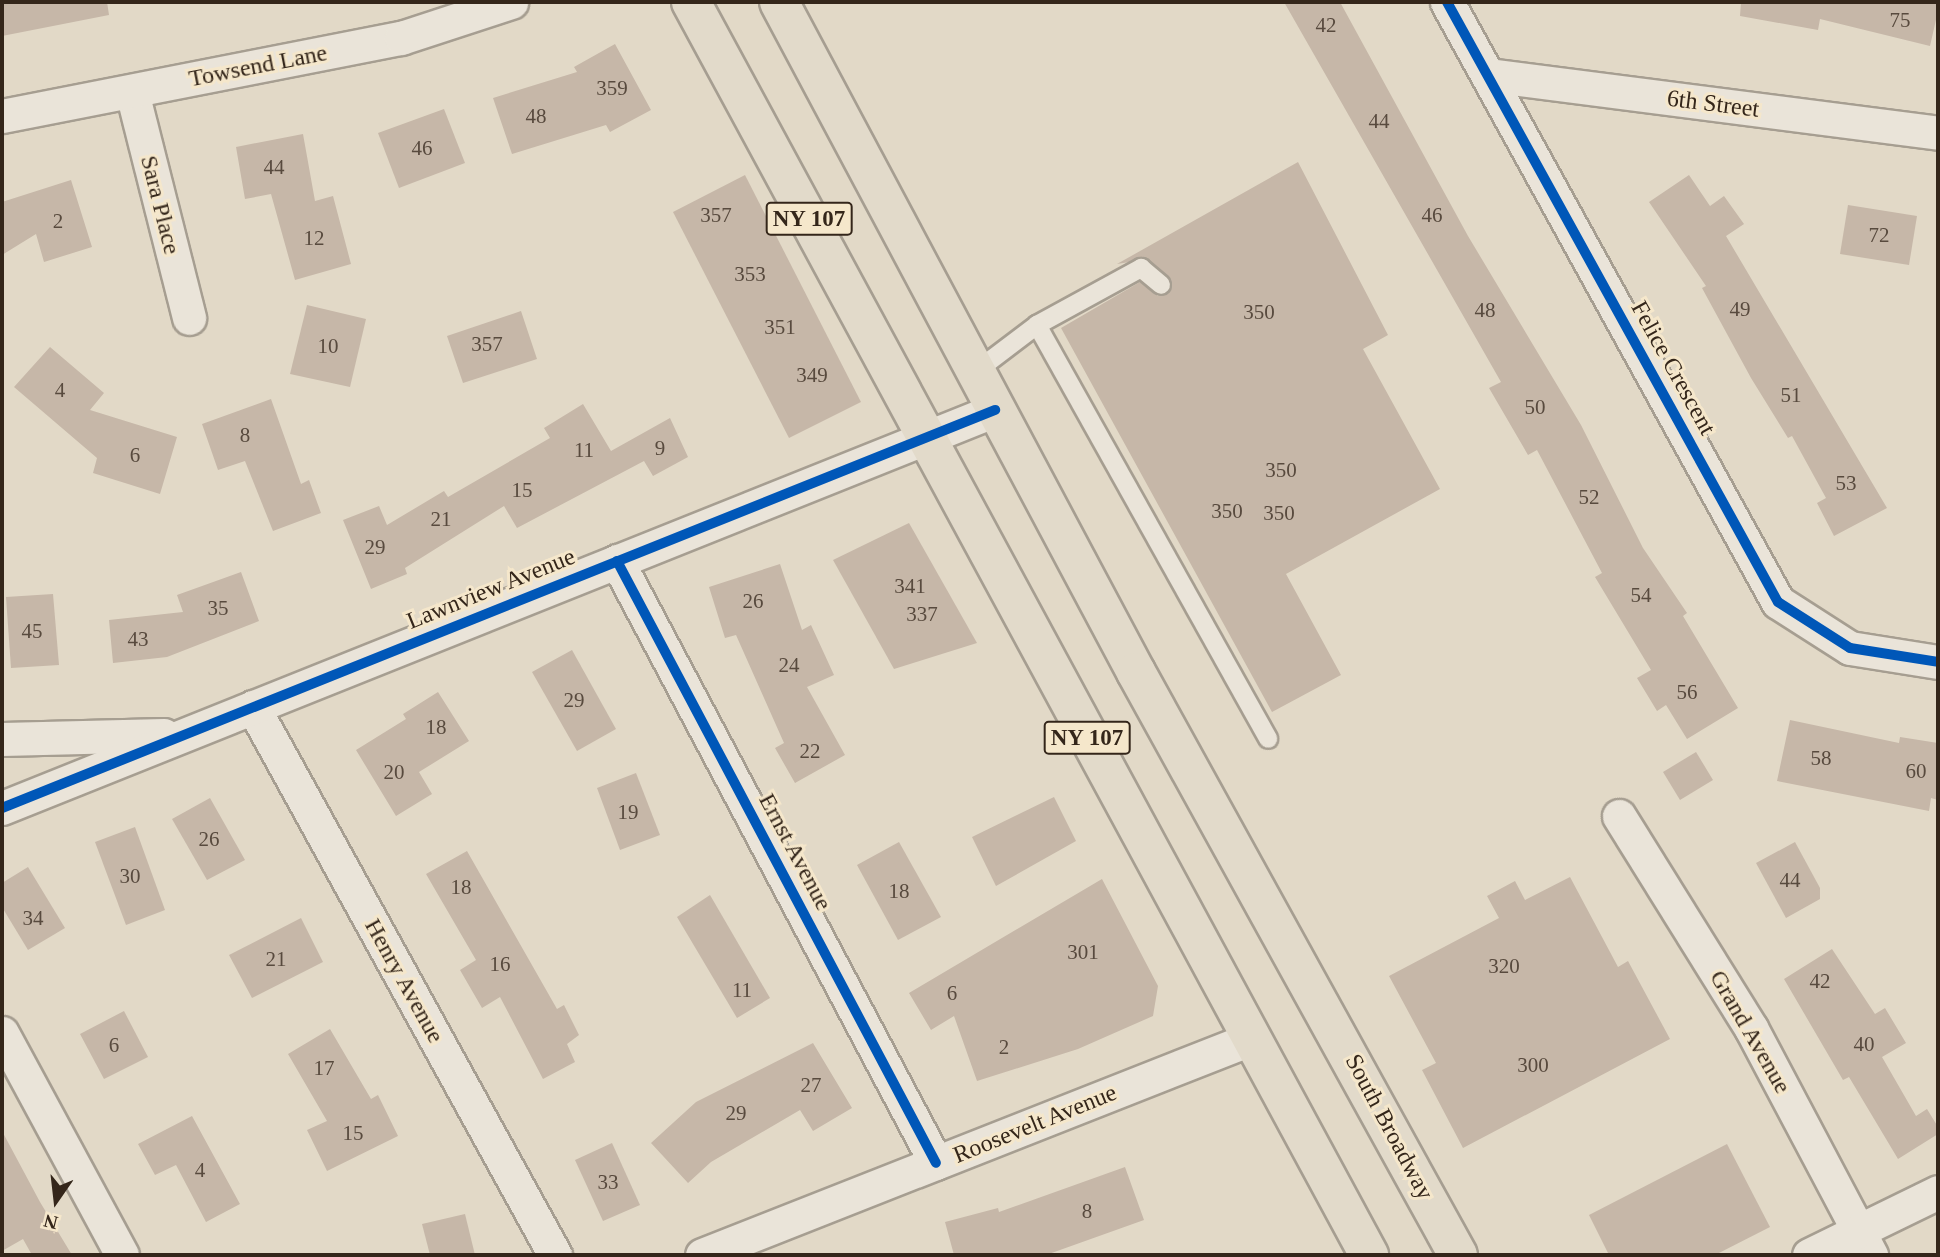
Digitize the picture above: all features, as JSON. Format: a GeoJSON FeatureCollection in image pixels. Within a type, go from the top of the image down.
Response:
{"type":"FeatureCollection","features":[{"type":"Feature","properties":{"kind":"main road","name":"NY 107"},"geometry":{"type":"LineString","coordinates":[[691,2],[1369,1255]]}},
{"type":"Feature","properties":{"kind":"main road","name":"NY 107"},"geometry":{"type":"LineString","coordinates":[[779,2],[995,410]]}},
{"type":"Feature","properties":{"kind":"main road","name":"South Broadway"},"geometry":{"type":"LineString","coordinates":[[995,410],[1321,998],[1458,1255]]}},
{"type":"Feature","properties":{"kind":"street","name":"Towsend Lane"},"geometry":{"type":"LineString","coordinates":[[2,116],[401,38],[510,2]]}},
{"type":"Feature","properties":{"kind":"street","name":"Felice Crescent"},"geometry":{"type":"LineString","coordinates":[[1447,2],[1778,603],[1850,648],[1938,662]]}},
{"type":"Feature","properties":{"kind":"street","name":"6th Street"},"geometry":{"type":"LineString","coordinates":[[1488,75],[1938,133]]}},
{"type":"Feature","properties":{"kind":"street","name":"Sara Place"},"geometry":{"type":"LineString","coordinates":[[132,92],[189,318]]}},
{"type":"Feature","properties":{"kind":"street","name":"Lawnview Avenue"},"geometry":{"type":"LineString","coordinates":[[2,808],[995,410]]}},
{"type":"Feature","properties":{"kind":"street","name":"Ernst Avenue"},"geometry":{"type":"LineString","coordinates":[[617,561],[936,1163]]}},
{"type":"Feature","properties":{"kind":"street","name":"Henry Avenue"},"geometry":{"type":"LineString","coordinates":[[253,707],[555,1255]]}},
{"type":"Feature","properties":{"kind":"street"},"geometry":{"type":"LineString","coordinates":[[2,739],[187,734]]}},
{"type":"Feature","properties":{"kind":"street","name":"Grand Avenue"},"geometry":{"type":"LineString","coordinates":[[1619,816],[1751,1028],[1864,1243]]}},
{"type":"Feature","properties":{"kind":"street"},"geometry":{"type":"LineString","coordinates":[[2,1033],[122,1255]]}},
{"type":"Feature","properties":{"kind":"street","name":"Roosevelt Avenue"},"geometry":{"type":"LineString","coordinates":[[702,1255],[1250,1039]]}},
{"type":"Feature","properties":{"kind":"street"},"geometry":{"type":"LineString","coordinates":[[1809,1255],[1864,1243],[1938,1192]]}},
{"type":"Feature","properties":{"kind":"lane"},"geometry":{"type":"LineString","coordinates":[[975,372],[1037,326],[1141,268],[1161,285]]}},
{"type":"Feature","properties":{"kind":"lane"},"geometry":{"type":"LineString","coordinates":[[1037,326],[1268,739]]}},
{"type":"Feature","properties":{"kind":"building"},"geometry":{"type":"Polygon","coordinates":[[[2,2],[107,2],[109,15],[2,36],[2,2]]]}},
{"type":"Feature","properties":{"kind":"building"},"geometry":{"type":"Polygon","coordinates":[[[1284,2],[1340,2],[1468,236],[1581,425],[1643,548],[1687,613],[1683,616],[1738,708],[1687,739],[1666,705],[1657,711],[1637,678],[1651,670],[1595,577],[1602,573],[1537,450],[1528,455],[1489,388],[1501,382],[1284,2]]]}},
{"type":"Feature","properties":{"kind":"building"},"geometry":{"type":"Polygon","coordinates":[[[1741,2],[1938,2],[1938,11],[1930,46],[1820,19],[1818,30],[1740,16],[1741,2]]]}},
{"type":"Feature","properties":{"kind":"building"},"geometry":{"type":"Polygon","coordinates":[[[615,44],[651,110],[610,132],[606,125],[512,154],[493,98],[577,72],[574,67],[615,44]]]}},
{"type":"Feature","properties":{"kind":"building"},"geometry":{"type":"Polygon","coordinates":[[[444,109],[465,163],[399,188],[378,133],[444,109]]]}},
{"type":"Feature","properties":{"kind":"building"},"geometry":{"type":"Polygon","coordinates":[[[303,134],[315,201],[333,196],[351,264],[295,280],[271,194],[245,199],[236,147],[303,134]]]}},
{"type":"Feature","properties":{"kind":"building"},"geometry":{"type":"Polygon","coordinates":[[[1298,162],[1388,335],[1363,349],[1440,489],[1286,574],[1341,675],[1272,712],[1061,328],[1140,282],[1158,296],[1169,293],[1171,281],[1148,259],[1117,264],[1298,162]]]}},
{"type":"Feature","properties":{"kind":"building"},"geometry":{"type":"Polygon","coordinates":[[[745,175],[861,402],[789,438],[673,212],[745,175]]]}},
{"type":"Feature","properties":{"kind":"building"},"geometry":{"type":"Polygon","coordinates":[[[1689,175],[1710,206],[1724,196],[1744,224],[1726,236],[1887,508],[1834,536],[1817,503],[1826,498],[1792,436],[1788,438],[1751,378],[1702,288],[1706,286],[1649,202],[1689,175]]]}},
{"type":"Feature","properties":{"kind":"building"},"geometry":{"type":"Polygon","coordinates":[[[71,180],[92,247],[44,262],[36,234],[2,255],[2,202],[71,180]]]}},
{"type":"Feature","properties":{"kind":"building"},"geometry":{"type":"Polygon","coordinates":[[[1848,205],[1917,216],[1909,265],[1840,254],[1848,205]]]}},
{"type":"Feature","properties":{"kind":"building"},"geometry":{"type":"Polygon","coordinates":[[[307,305],[366,319],[350,387],[290,374],[307,305]]]}},
{"type":"Feature","properties":{"kind":"building"},"geometry":{"type":"Polygon","coordinates":[[[521,311],[537,359],[463,383],[447,336],[521,311]]]}},
{"type":"Feature","properties":{"kind":"building"},"geometry":{"type":"Polygon","coordinates":[[[50,347],[104,393],[90,410],[177,437],[160,494],[93,473],[97,458],[14,387],[50,347]]]}},
{"type":"Feature","properties":{"kind":"building"},"geometry":{"type":"Polygon","coordinates":[[[271,399],[301,484],[309,480],[321,513],[273,531],[245,461],[218,470],[202,424],[271,399]]]}},
{"type":"Feature","properties":{"kind":"building"},"geometry":{"type":"Polygon","coordinates":[[[583,404],[611,451],[670,418],[688,457],[653,476],[644,461],[517,528],[504,506],[405,568],[407,574],[371,589],[343,520],[379,506],[387,525],[444,491],[448,497],[550,438],[544,428],[583,404]]]}},
{"type":"Feature","properties":{"kind":"building"},"geometry":{"type":"Polygon","coordinates":[[[909,523],[977,643],[894,669],[833,560],[909,523]]]}},
{"type":"Feature","properties":{"kind":"building"},"geometry":{"type":"Polygon","coordinates":[[[780,564],[802,630],[811,625],[834,675],[807,687],[845,755],[795,783],[775,748],[784,743],[736,635],[725,638],[709,587],[780,564]]]}},
{"type":"Feature","properties":{"kind":"building"},"geometry":{"type":"Polygon","coordinates":[[[241,572],[259,621],[167,657],[113,663],[109,620],[183,612],[177,595],[241,572]]]}},
{"type":"Feature","properties":{"kind":"building"},"geometry":{"type":"Polygon","coordinates":[[[53,594],[59,665],[11,668],[6,597],[53,594]]]}},
{"type":"Feature","properties":{"kind":"building"},"geometry":{"type":"Polygon","coordinates":[[[572,650],[616,729],[577,751],[532,672],[572,650]]]}},
{"type":"Feature","properties":{"kind":"building"},"geometry":{"type":"Polygon","coordinates":[[[438,692],[469,741],[419,772],[432,794],[396,816],[356,750],[406,719],[403,714],[438,692]]]}},
{"type":"Feature","properties":{"kind":"building"},"geometry":{"type":"Polygon","coordinates":[[[1790,720],[1899,743],[1900,737],[1938,743],[1938,800],[1931,798],[1929,811],[1777,781],[1790,720]]]}},
{"type":"Feature","properties":{"kind":"building"},"geometry":{"type":"Polygon","coordinates":[[[1696,752],[1713,780],[1680,800],[1663,772],[1696,752]]]}},
{"type":"Feature","properties":{"kind":"building"},"geometry":{"type":"Polygon","coordinates":[[[636,773],[660,835],[620,850],[597,788],[636,773]]]}},
{"type":"Feature","properties":{"kind":"building"},"geometry":{"type":"Polygon","coordinates":[[[1054,797],[1076,841],[996,886],[972,837],[1054,797]]]}},
{"type":"Feature","properties":{"kind":"building"},"geometry":{"type":"Polygon","coordinates":[[[210,798],[245,860],[207,880],[172,819],[210,798]]]}},
{"type":"Feature","properties":{"kind":"building"},"geometry":{"type":"Polygon","coordinates":[[[135,827],[165,910],[126,925],[95,842],[135,827]]]}},
{"type":"Feature","properties":{"kind":"building"},"geometry":{"type":"Polygon","coordinates":[[[899,842],[941,917],[898,940],[857,865],[899,842]]]}},
{"type":"Feature","properties":{"kind":"building"},"geometry":{"type":"Polygon","coordinates":[[[1795,842],[1820,888],[1820,899],[1786,918],[1756,863],[1795,842]]]}},
{"type":"Feature","properties":{"kind":"building"},"geometry":{"type":"Polygon","coordinates":[[[467,851],[557,1009],[564,1005],[579,1035],[567,1044],[575,1062],[543,1079],[500,997],[482,1008],[460,970],[476,960],[426,874],[467,851]]]}},
{"type":"Feature","properties":{"kind":"building"},"geometry":{"type":"Polygon","coordinates":[[[28,867],[65,928],[28,950],[2,907],[2,883],[28,867]]]}},
{"type":"Feature","properties":{"kind":"building"},"geometry":{"type":"Polygon","coordinates":[[[1570,877],[1618,967],[1628,961],[1670,1039],[1463,1148],[1422,1070],[1436,1063],[1389,976],[1499,918],[1487,896],[1515,881],[1525,900],[1570,877]]]}},
{"type":"Feature","properties":{"kind":"building"},"geometry":{"type":"Polygon","coordinates":[[[1102,879],[1158,986],[1153,1016],[1078,1049],[977,1081],[954,1016],[931,1030],[909,993],[1102,879]]]}},
{"type":"Feature","properties":{"kind":"building"},"geometry":{"type":"Polygon","coordinates":[[[710,895],[770,998],[737,1018],[677,917],[710,895]]]}},
{"type":"Feature","properties":{"kind":"building"},"geometry":{"type":"Polygon","coordinates":[[[301,918],[323,962],[252,998],[229,955],[301,918]]]}},
{"type":"Feature","properties":{"kind":"building"},"geometry":{"type":"Polygon","coordinates":[[[1832,949],[1875,1014],[1885,1008],[1906,1043],[1882,1057],[1916,1116],[1927,1109],[1938,1127],[1938,1134],[1898,1159],[1849,1077],[1843,1080],[1784,979],[1832,949]]]}},
{"type":"Feature","properties":{"kind":"building"},"geometry":{"type":"Polygon","coordinates":[[[124,1011],[148,1057],[104,1079],[80,1034],[124,1011]]]}},
{"type":"Feature","properties":{"kind":"building"},"geometry":{"type":"Polygon","coordinates":[[[330,1029],[371,1099],[378,1095],[398,1136],[327,1171],[307,1130],[327,1121],[288,1054],[330,1029]]]}},
{"type":"Feature","properties":{"kind":"building"},"geometry":{"type":"Polygon","coordinates":[[[813,1043],[852,1108],[813,1131],[800,1110],[711,1162],[688,1183],[651,1143],[696,1102],[813,1043]]]}},
{"type":"Feature","properties":{"kind":"building"},"geometry":{"type":"Polygon","coordinates":[[[192,1116],[240,1204],[206,1222],[176,1165],[155,1175],[138,1144],[192,1116]]]}},
{"type":"Feature","properties":{"kind":"building"},"geometry":{"type":"Polygon","coordinates":[[[2,1131],[72,1255],[32,1255],[23,1239],[2,1251],[2,1131]]]}},
{"type":"Feature","properties":{"kind":"building"},"geometry":{"type":"Polygon","coordinates":[[[612,1143],[640,1205],[603,1221],[575,1160],[612,1143]]]}},
{"type":"Feature","properties":{"kind":"building"},"geometry":{"type":"Polygon","coordinates":[[[1727,1144],[1770,1227],[1715,1255],[1609,1255],[1589,1215],[1727,1144]]]}},
{"type":"Feature","properties":{"kind":"building"},"geometry":{"type":"Polygon","coordinates":[[[1125,1167],[1144,1220],[1046,1255],[954,1255],[945,1222],[998,1208],[999,1212],[1125,1167]]]}},
{"type":"Feature","properties":{"kind":"building"},"geometry":{"type":"Polygon","coordinates":[[[465,1214],[475,1255],[430,1255],[422,1224],[465,1214]]]}},
{"type":"Feature","properties":{"kind":"cycle path"},"geometry":{"type":"LineString","coordinates":[[1447,2],[1778,602],[1850,648],[1938,662]]}},
{"type":"Feature","properties":{"kind":"cycle path"},"geometry":{"type":"LineString","coordinates":[[2,808],[995,410]]}},
{"type":"Feature","properties":{"kind":"cycle path"},"geometry":{"type":"LineString","coordinates":[[617,561],[936,1163]]}}]}
